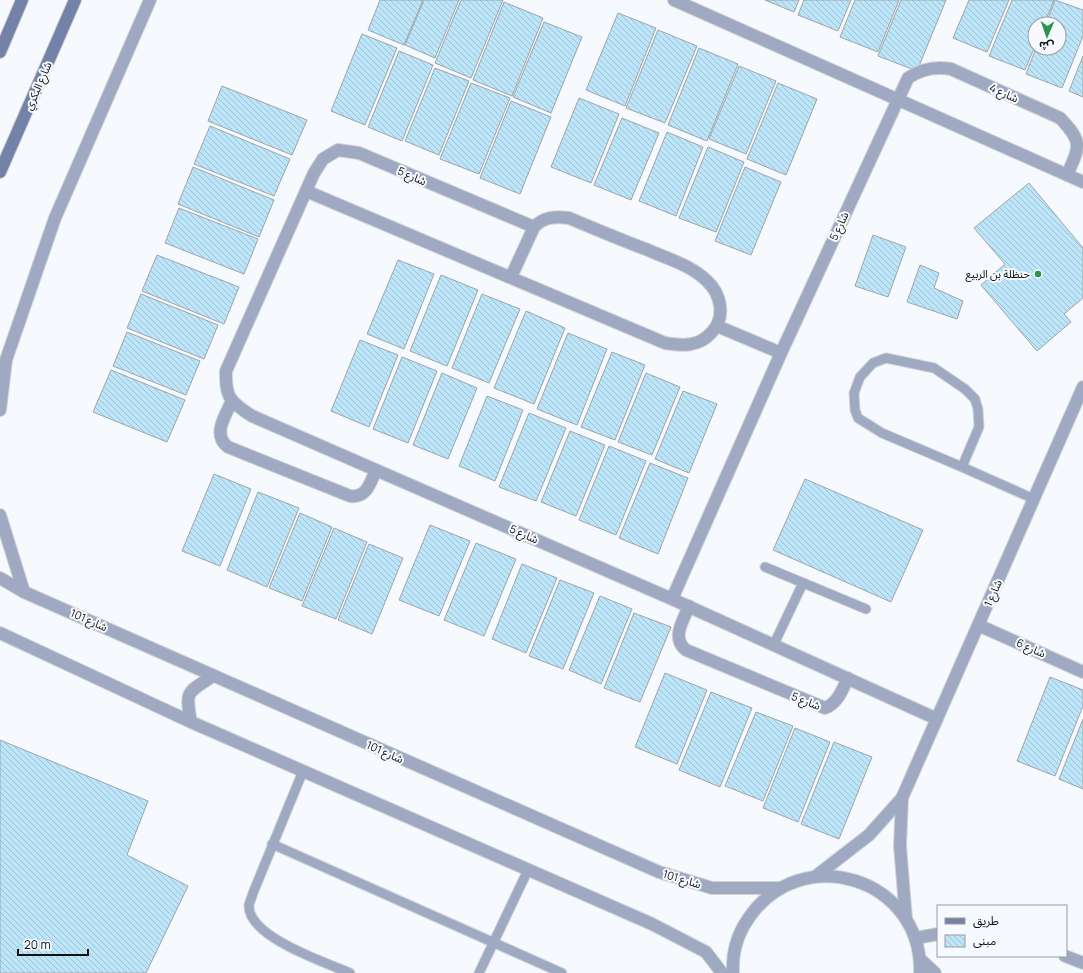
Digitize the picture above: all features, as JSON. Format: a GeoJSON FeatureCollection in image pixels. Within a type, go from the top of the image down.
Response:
{"type":"FeatureCollection","features":[{"type":"Feature","properties":{"kind":"main road"},"geometry":{"type":"LineString","coordinates":[[0,52],[22,0]]}},
{"type":"Feature","properties":{"kind":"main road","name":"شارع البكري"},"geometry":{"type":"LineString","coordinates":[[0,172],[75,0]]}},
{"type":"Feature","properties":{"kind":"street"},"geometry":{"type":"LineString","coordinates":[[0,410],[6,360],[55,218],[150,0]]}},
{"type":"Feature","properties":{"kind":"street"},"geometry":{"type":"LineString","coordinates":[[674,0],[1083,182]]}},
{"type":"Feature","properties":{"kind":"street","name":"شارع 4"},"geometry":{"type":"LineString","coordinates":[[897,100],[908,78],[918,71],[938,67],[951,69],[1060,118],[1072,129],[1078,141],[1078,150],[1067,175]]}},
{"type":"Feature","properties":{"kind":"street","name":"شارع 5"},"geometry":{"type":"LineString","coordinates":[[672,599],[897,100]]}},
{"type":"Feature","properties":{"kind":"street","name":"شارع 5"},"geometry":{"type":"LineString","coordinates":[[534,227],[359,153],[338,150],[323,159],[306,190],[226,371],[227,396],[237,406],[252,416],[689,606],[937,719]]}},
{"type":"Feature","properties":{"kind":"street"},"geometry":{"type":"LineString","coordinates":[[306,190],[665,343],[683,346],[698,344],[713,332],[717,326],[721,310],[719,295],[708,281],[688,266],[569,218],[550,217],[540,221],[534,227],[511,277]]}},
{"type":"Feature","properties":{"kind":"street"},"geometry":{"type":"LineString","coordinates":[[717,326],[782,353]]}},
{"type":"Feature","properties":{"kind":"street","name":"شارع 1"},"geometry":{"type":"LineString","coordinates":[[816,876],[869,835],[902,798],[1083,387]]}},
{"type":"Feature","properties":{"kind":"street"},"geometry":{"type":"LineString","coordinates":[[232,401],[220,429],[219,436],[222,443],[228,447],[350,496],[357,497],[364,494],[376,470]]}},
{"type":"Feature","properties":{"kind":"street"},"geometry":{"type":"LineString","coordinates":[[0,515],[24,592]]}},
{"type":"Feature","properties":{"kind":"street","name":"شارع 101"},"geometry":{"type":"LineString","coordinates":[[0,578],[24,592],[659,872],[712,888],[780,888]]}},
{"type":"Feature","properties":{"kind":"street","name":"شارع 5"},"geometry":{"type":"LineString","coordinates":[[689,606],[679,632],[678,639],[680,646],[686,650],[825,708],[832,706],[837,700],[848,678]]}},
{"type":"Feature","properties":{"kind":"street","name":"شارع 6"},"geometry":{"type":"LineString","coordinates":[[978,625],[1083,672]]}},
{"type":"Feature","properties":{"kind":"street"},"geometry":{"type":"LineString","coordinates":[[0,633],[191,722],[652,924],[706,952],[722,973]]}},
{"type":"Feature","properties":{"kind":"street"},"geometry":{"type":"LineString","coordinates":[[191,722],[187,699],[192,690],[213,676]]}},
{"type":"Feature","properties":{"kind":"street","name":"شارع 1"},"geometry":{"type":"LineString","coordinates":[[902,798],[900,846],[906,919]]}},
{"type":"Feature","properties":{"kind":"street"},"geometry":{"type":"LineString","coordinates":[[733,973],[732,959],[740,931],[756,906],[780,888],[797,880],[816,876],[842,877],[867,885],[889,899],[906,919],[916,938],[920,959],[920,973]]}},
{"type":"Feature","properties":{"kind":"street"},"geometry":{"type":"LineString","coordinates":[[916,938],[937,934]]}},
{"type":"Feature","properties":{"kind":"street"},"geometry":{"type":"LineString","coordinates":[[1067,957],[1083,963]]}},
{"type":"Feature","properties":{"kind":"street"},"geometry":{"type":"LineString","coordinates":[[920,959],[935,973]]}},
{"type":"Feature","properties":{"kind":"lane"},"geometry":{"type":"LineString","coordinates":[[962,467],[979,427],[978,409],[975,399],[966,389],[934,368],[886,358],[872,363],[860,377],[854,393],[855,410],[858,418],[882,432],[1034,499]]}},
{"type":"Feature","properties":{"kind":"lane"},"geometry":{"type":"LineString","coordinates":[[765,567],[866,609]]}},
{"type":"Feature","properties":{"kind":"lane"},"geometry":{"type":"LineString","coordinates":[[774,644],[804,583]]}},
{"type":"Feature","properties":{"kind":"lane"},"geometry":{"type":"LineString","coordinates":[[303,771],[272,844],[249,906],[254,918],[262,929],[276,940],[350,973]]}},
{"type":"Feature","properties":{"kind":"lane"},"geometry":{"type":"LineString","coordinates":[[272,844],[562,973]]}},
{"type":"Feature","properties":{"kind":"lane"},"geometry":{"type":"LineString","coordinates":[[479,973],[528,870]]}},
{"type":"Feature","properties":{"kind":"building"},"geometry":{"type":"Polygon","coordinates":[[[380,0],[423,0],[404,45],[368,30],[380,0]]]}},
{"type":"Feature","properties":{"kind":"building"},"geometry":{"type":"Polygon","coordinates":[[[424,0],[459,0],[435,58],[405,45],[424,0]]]}},
{"type":"Feature","properties":{"kind":"building"},"geometry":{"type":"Polygon","coordinates":[[[461,0],[503,0],[471,78],[435,63],[461,0]]]}},
{"type":"Feature","properties":{"kind":"building"},"geometry":{"type":"Polygon","coordinates":[[[765,0],[799,0],[794,12],[765,0]]]}},
{"type":"Feature","properties":{"kind":"building"},"geometry":{"type":"Polygon","coordinates":[[[804,0],[851,0],[838,31],[798,15],[804,0]]]}},
{"type":"Feature","properties":{"kind":"building"},"geometry":{"type":"Polygon","coordinates":[[[855,0],[899,0],[878,52],[840,37],[855,0]]]}},
{"type":"Feature","properties":{"kind":"building"},"geometry":{"type":"Polygon","coordinates":[[[901,0],[946,0],[917,71],[878,56],[901,0]]]}},
{"type":"Feature","properties":{"kind":"building"},"geometry":{"type":"Polygon","coordinates":[[[969,0],[1009,0],[987,52],[953,38],[969,0]]]}},
{"type":"Feature","properties":{"kind":"building"},"geometry":{"type":"Polygon","coordinates":[[[1012,0],[1054,0],[1047,16],[1027,16],[1027,56],[1031,56],[1025,70],[989,56],[1012,0]]]}},
{"type":"Feature","properties":{"kind":"building"},"geometry":{"type":"Polygon","coordinates":[[[1055,0],[1083,10],[1083,36],[1062,88],[1026,74],[1033,56],[1067,56],[1067,16],[1049,16],[1055,0]]]}},
{"type":"Feature","properties":{"kind":"building"},"geometry":{"type":"Polygon","coordinates":[[[504,2],[543,18],[512,96],[473,80],[504,2]]]}},
{"type":"Feature","properties":{"kind":"building"},"geometry":{"type":"Polygon","coordinates":[[[618,13],[656,28],[625,106],[586,90],[618,13]]]}},
{"type":"Feature","properties":{"kind":"building"},"geometry":{"type":"Polygon","coordinates":[[[544,22],[582,37],[551,113],[513,97],[544,22]]]}},
{"type":"Feature","properties":{"kind":"building"},"geometry":{"type":"Polygon","coordinates":[[[658,30],[697,46],[665,123],[626,108],[658,30]]]}},
{"type":"Feature","properties":{"kind":"building"},"geometry":{"type":"Polygon","coordinates":[[[362,34],[397,48],[365,125],[331,111],[362,34]]]}},
{"type":"Feature","properties":{"kind":"building"},"geometry":{"type":"Polygon","coordinates":[[[699,48],[738,64],[707,141],[668,125],[699,48]]]}},
{"type":"Feature","properties":{"kind":"building"},"geometry":{"type":"Polygon","coordinates":[[[399,51],[433,65],[402,141],[368,127],[399,51]]]}},
{"type":"Feature","properties":{"kind":"building"},"geometry":{"type":"Polygon","coordinates":[[[1083,56],[1083,97],[1069,91],[1083,56]]]}},
{"type":"Feature","properties":{"kind":"building"},"geometry":{"type":"Polygon","coordinates":[[[739,66],[776,81],[746,154],[709,139],[739,66]]]}},
{"type":"Feature","properties":{"kind":"building"},"geometry":{"type":"Polygon","coordinates":[[[435,68],[469,81],[439,155],[405,141],[435,68]]]}},
{"type":"Feature","properties":{"kind":"building"},"geometry":{"type":"Polygon","coordinates":[[[471,83],[510,98],[479,174],[440,159],[471,83]]]}},
{"type":"Feature","properties":{"kind":"building"},"geometry":{"type":"Polygon","coordinates":[[[778,83],[817,99],[786,175],[747,159],[778,83]]]}},
{"type":"Feature","properties":{"kind":"building"},"geometry":{"type":"Polygon","coordinates":[[[222,86],[307,120],[292,155],[208,121],[222,86]]]}},
{"type":"Feature","properties":{"kind":"building"},"geometry":{"type":"Polygon","coordinates":[[[579,98],[619,114],[591,183],[551,167],[579,98]]]}},
{"type":"Feature","properties":{"kind":"building"},"geometry":{"type":"Polygon","coordinates":[[[511,101],[551,117],[520,194],[480,178],[511,101]]]}},
{"type":"Feature","properties":{"kind":"building"},"geometry":{"type":"Polygon","coordinates":[[[622,118],[659,133],[631,200],[594,185],[622,118]]]}},
{"type":"Feature","properties":{"kind":"building"},"geometry":{"type":"Polygon","coordinates":[[[210,126],[290,159],[274,196],[194,164],[210,126]]]}},
{"type":"Feature","properties":{"kind":"building"},"geometry":{"type":"Polygon","coordinates":[[[667,132],[703,147],[676,216],[639,201],[667,132]]]}},
{"type":"Feature","properties":{"kind":"building"},"geometry":{"type":"Polygon","coordinates":[[[708,147],[744,162],[716,232],[679,218],[708,147]]]}},
{"type":"Feature","properties":{"kind":"building"},"geometry":{"type":"Polygon","coordinates":[[[193,167],[274,200],[259,237],[178,204],[193,167]]]}},
{"type":"Feature","properties":{"kind":"building"},"geometry":{"type":"Polygon","coordinates":[[[745,167],[781,182],[751,255],[715,241],[745,167]]]}},
{"type":"Feature","properties":{"kind":"building","name":"حنظلة بن الربيع"},"geometry":{"type":"Polygon","coordinates":[[[1029,183],[1083,248],[1083,298],[1064,314],[1071,322],[1037,351],[981,285],[1005,264],[974,228],[1029,183]]]}},
{"type":"Feature","properties":{"kind":"building"},"geometry":{"type":"Polygon","coordinates":[[[179,208],[258,239],[244,274],[165,243],[179,208]]]}},
{"type":"Feature","properties":{"kind":"building"},"geometry":{"type":"Polygon","coordinates":[[[873,235],[906,247],[888,297],[855,286],[873,235]]]}},
{"type":"Feature","properties":{"kind":"building"},"geometry":{"type":"Polygon","coordinates":[[[157,255],[239,287],[224,324],[142,291],[157,255]]]}},
{"type":"Feature","properties":{"kind":"building"},"geometry":{"type":"Polygon","coordinates":[[[398,260],[434,274],[404,349],[367,334],[398,260]]]}},
{"type":"Feature","properties":{"kind":"building"},"geometry":{"type":"Polygon","coordinates":[[[920,265],[939,273],[934,288],[963,301],[957,319],[907,302],[920,265]]]}},
{"type":"Feature","properties":{"kind":"building"},"geometry":{"type":"Polygon","coordinates":[[[441,275],[478,290],[447,366],[410,351],[441,275]]]}},
{"type":"Feature","properties":{"kind":"building"},"geometry":{"type":"Polygon","coordinates":[[[141,294],[218,325],[204,359],[127,328],[141,294]]]}},
{"type":"Feature","properties":{"kind":"building"},"geometry":{"type":"Polygon","coordinates":[[[482,294],[520,309],[489,383],[452,368],[482,294]]]}},
{"type":"Feature","properties":{"kind":"building"},"geometry":{"type":"Polygon","coordinates":[[[526,311],[565,328],[534,404],[494,388],[526,311]]]}},
{"type":"Feature","properties":{"kind":"building"},"geometry":{"type":"Polygon","coordinates":[[[127,332],[200,361],[186,395],[113,366],[127,332]]]}},
{"type":"Feature","properties":{"kind":"building"},"geometry":{"type":"Polygon","coordinates":[[[568,333],[607,349],[577,425],[537,409],[568,333]]]}},
{"type":"Feature","properties":{"kind":"building"},"geometry":{"type":"Polygon","coordinates":[[[360,340],[398,355],[369,427],[331,411],[360,340]]]}},
{"type":"Feature","properties":{"kind":"building"},"geometry":{"type":"Polygon","coordinates":[[[612,352],[645,365],[615,440],[581,427],[612,352]]]}},
{"type":"Feature","properties":{"kind":"building"},"geometry":{"type":"Polygon","coordinates":[[[402,357],[437,371],[408,443],[373,429],[402,357]]]}},
{"type":"Feature","properties":{"kind":"building"},"geometry":{"type":"Polygon","coordinates":[[[111,370],[185,400],[167,442],[93,412],[111,370]]]}},
{"type":"Feature","properties":{"kind":"building"},"geometry":{"type":"Polygon","coordinates":[[[442,373],[477,388],[448,459],[413,445],[442,373]]]}},
{"type":"Feature","properties":{"kind":"building"},"geometry":{"type":"Polygon","coordinates":[[[646,373],[680,387],[652,455],[618,442],[646,373]]]}},
{"type":"Feature","properties":{"kind":"building"},"geometry":{"type":"Polygon","coordinates":[[[683,391],[717,404],[689,473],[655,459],[683,391]]]}},
{"type":"Feature","properties":{"kind":"building"},"geometry":{"type":"Polygon","coordinates":[[[487,396],[523,410],[495,481],[459,466],[487,396]]]}},
{"type":"Feature","properties":{"kind":"building"},"geometry":{"type":"Polygon","coordinates":[[[529,413],[566,428],[536,501],[499,487],[529,413]]]}},
{"type":"Feature","properties":{"kind":"building"},"geometry":{"type":"Polygon","coordinates":[[[570,431],[605,445],[576,516],[541,502],[570,431]]]}},
{"type":"Feature","properties":{"kind":"building"},"geometry":{"type":"Polygon","coordinates":[[[609,446],[646,461],[616,535],[579,520],[609,446]]]}},
{"type":"Feature","properties":{"kind":"building"},"geometry":{"type":"Polygon","coordinates":[[[650,463],[688,478],[658,554],[619,538],[650,463]]]}},
{"type":"Feature","properties":{"kind":"building"},"geometry":{"type":"Polygon","coordinates":[[[214,474],[251,489],[220,566],[182,551],[214,474]]]}},
{"type":"Feature","properties":{"kind":"building"},"geometry":{"type":"Polygon","coordinates":[[[805,479],[923,530],[891,602],[773,550],[805,479]]]}},
{"type":"Feature","properties":{"kind":"building"},"geometry":{"type":"Polygon","coordinates":[[[258,492],[299,508],[267,587],[227,570],[258,492]]]}},
{"type":"Feature","properties":{"kind":"building"},"geometry":{"type":"Polygon","coordinates":[[[300,513],[332,527],[302,601],[269,588],[300,513]]]}},
{"type":"Feature","properties":{"kind":"building"},"geometry":{"type":"Polygon","coordinates":[[[430,525],[470,541],[439,616],[399,600],[430,525]]]}},
{"type":"Feature","properties":{"kind":"building"},"geometry":{"type":"Polygon","coordinates":[[[334,528],[367,542],[336,619],[302,606],[334,528]]]}},
{"type":"Feature","properties":{"kind":"building"},"geometry":{"type":"Polygon","coordinates":[[[476,543],[516,559],[484,636],[444,620],[476,543]]]}},
{"type":"Feature","properties":{"kind":"building"},"geometry":{"type":"Polygon","coordinates":[[[369,544],[403,558],[372,634],[338,620],[369,544]]]}},
{"type":"Feature","properties":{"kind":"building"},"geometry":{"type":"Polygon","coordinates":[[[522,564],[557,578],[526,653],[492,639],[522,564]]]}},
{"type":"Feature","properties":{"kind":"building"},"geometry":{"type":"Polygon","coordinates":[[[560,580],[594,593],[563,669],[529,656],[560,580]]]}},
{"type":"Feature","properties":{"kind":"building"},"geometry":{"type":"Polygon","coordinates":[[[600,596],[632,609],[601,684],[569,670],[600,596]]]}},
{"type":"Feature","properties":{"kind":"building"},"geometry":{"type":"Polygon","coordinates":[[[634,613],[671,627],[640,702],[604,688],[634,613]]]}},
{"type":"Feature","properties":{"kind":"building"},"geometry":{"type":"Polygon","coordinates":[[[665,673],[707,690],[677,764],[635,747],[665,673]]]}},
{"type":"Feature","properties":{"kind":"building"},"geometry":{"type":"Polygon","coordinates":[[[1050,677],[1083,690],[1083,706],[1055,776],[1017,761],[1050,677]]]}},
{"type":"Feature","properties":{"kind":"building"},"geometry":{"type":"Polygon","coordinates":[[[711,692],[752,708],[720,787],[679,770],[711,692]]]}},
{"type":"Feature","properties":{"kind":"building"},"geometry":{"type":"Polygon","coordinates":[[[756,712],[793,726],[763,801],[725,786],[756,712]]]}},
{"type":"Feature","properties":{"kind":"building"},"geometry":{"type":"Polygon","coordinates":[[[1083,719],[1083,789],[1059,779],[1083,719]]]}},
{"type":"Feature","properties":{"kind":"building"},"geometry":{"type":"Polygon","coordinates":[[[795,728],[830,742],[798,822],[763,808],[795,728]]]}},
{"type":"Feature","properties":{"kind":"building"},"geometry":{"type":"Polygon","coordinates":[[[0,740],[148,801],[127,855],[188,886],[146,973],[0,973],[0,740]]]}},
{"type":"Feature","properties":{"kind":"building"},"geometry":{"type":"Polygon","coordinates":[[[834,742],[872,757],[839,839],[801,824],[834,742]]]}},
{"type":"Feature","properties":{"kind":"place","name":"حنظلة بن الربيع"},"geometry":{"type":"Point","coordinates":[1038,274]}}]}
